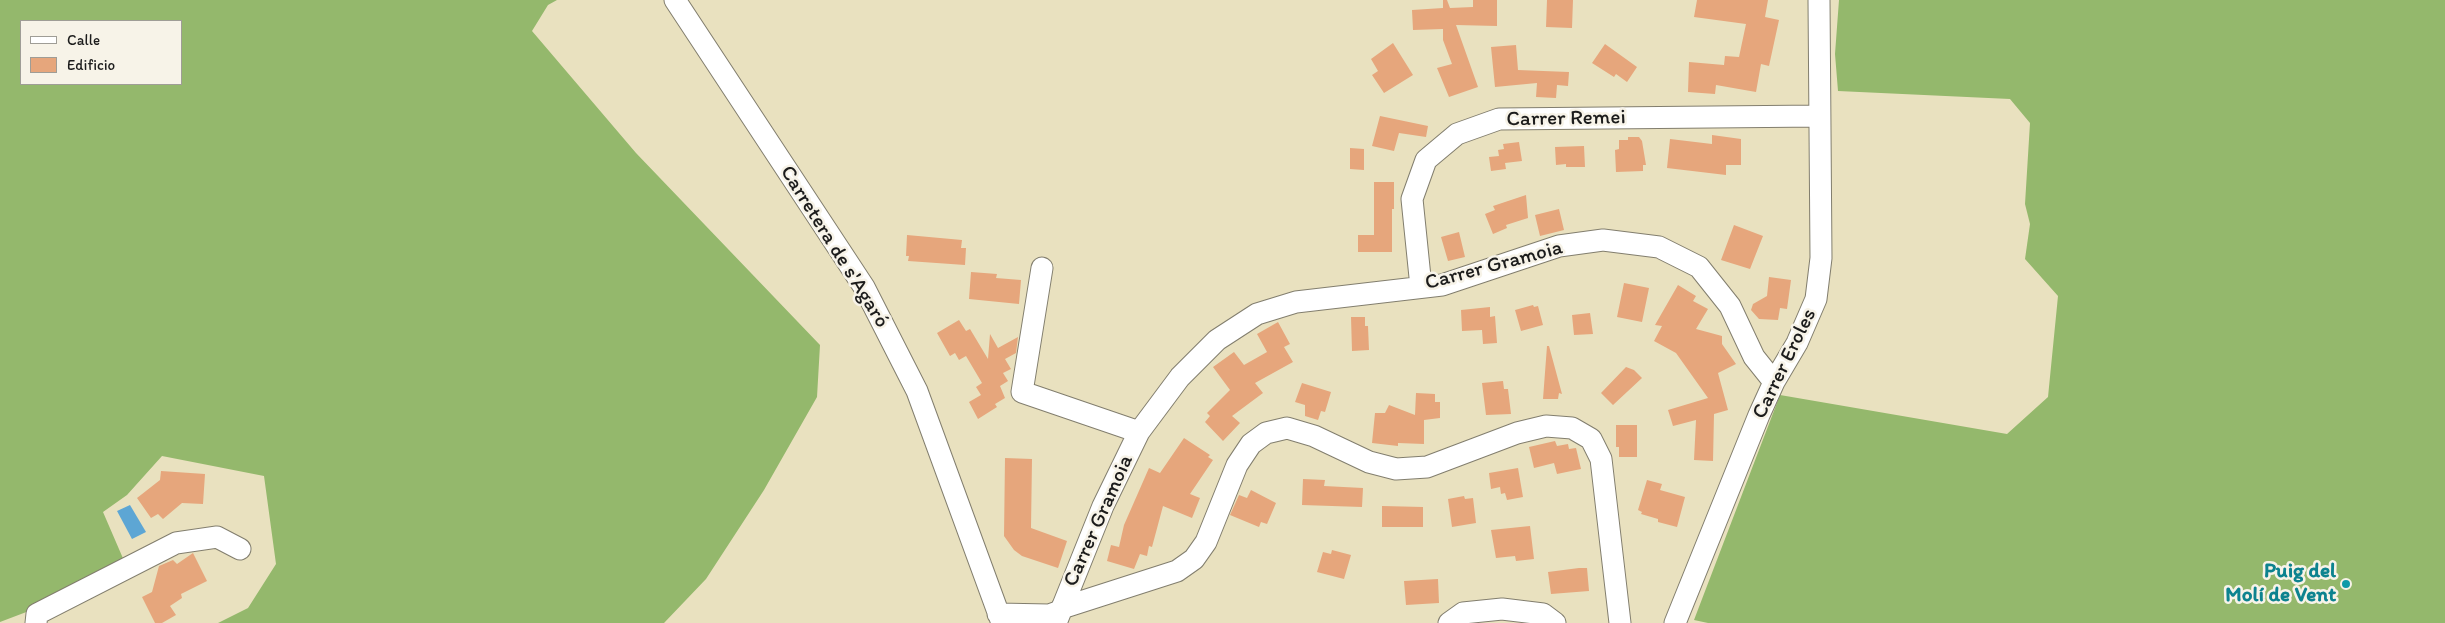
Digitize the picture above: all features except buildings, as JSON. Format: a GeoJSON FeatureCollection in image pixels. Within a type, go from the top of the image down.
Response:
{"type":"FeatureCollection","features":[{"type":"Feature","properties":{"kind":"street","name":"Carretera de s'Agaró"},"geometry":{"type":"LineString","coordinates":[[675,0],[864,287],[917,391],[1000,618]]}},
{"type":"Feature","properties":{"kind":"street","name":"Carrer Eroles"},"geometry":{"type":"LineString","coordinates":[[1675,623],[1774,382],[1797,343],[1816,299],[1820,258],[1819,0]]}},
{"type":"Feature","properties":{"kind":"street","name":"Carrer Remei"},"geometry":{"type":"LineString","coordinates":[[1421,287],[1412,199],[1426,160],[1457,134],[1499,119],[1819,116]]}},
{"type":"Feature","properties":{"kind":"street","name":"Carrer Gramoia"},"geometry":{"type":"LineString","coordinates":[[1059,614],[1103,506],[1140,432],[1180,377],[1217,340],[1257,314],[1296,302],[1442,285],[1559,246],[1603,240],[1659,247],[1699,267],[1730,306],[1754,356],[1774,382]]}},
{"type":"Feature","properties":{"kind":"street","name":"Carrer Gramoia"},"geometry":{"type":"LineString","coordinates":[[1042,268],[1022,392],[1140,432]]}},
{"type":"Feature","properties":{"kind":"street"},"geometry":{"type":"LineString","coordinates":[[1000,618],[1025,619],[1059,614],[1068,606],[1177,571],[1194,559],[1206,542],[1237,465],[1250,444],[1266,433],[1286,428],[1314,436],[1369,462],[1396,469],[1427,467],[1517,433],[1546,426],[1572,428],[1591,439],[1601,459],[1620,623]]}},
{"type":"Feature","properties":{"kind":"street"},"geometry":{"type":"LineString","coordinates":[[36,623],[37,614],[176,542],[216,537],[240,550]]}},
{"type":"Feature","properties":{"kind":"street"},"geometry":{"type":"LineString","coordinates":[[1449,623],[1463,613],[1502,608],[1542,614],[1556,623]]}},
{"type":"Feature","properties":{"kind":"green space"},"geometry":{"type":"Polygon","coordinates":[[[0,0],[557,0],[548,5],[532,31],[636,153],[820,345],[817,397],[764,490],[706,579],[664,623],[218,623],[248,608],[276,564],[264,476],[162,456],[127,495],[103,512],[125,563],[29,611],[0,622],[0,0]]]}},
{"type":"Feature","properties":{"kind":"green space"},"geometry":{"type":"Polygon","coordinates":[[[1839,0],[2445,0],[2445,623],[1708,623],[1694,620],[1780,395],[2007,434],[2048,397],[2058,296],[2025,259],[2030,224],[2025,204],[2030,123],[2010,99],[1838,91],[1835,54],[1839,0]]]}},
{"type":"Feature","properties":{"kind":"water"},"geometry":{"type":"Polygon","coordinates":[[[130,505],[146,532],[132,539],[117,511],[130,505]]]}},
{"type":"Feature","properties":{"kind":"place","name":"Puig del Molí de Vent"},"geometry":{"type":"Point","coordinates":[2346,584]}}]}
